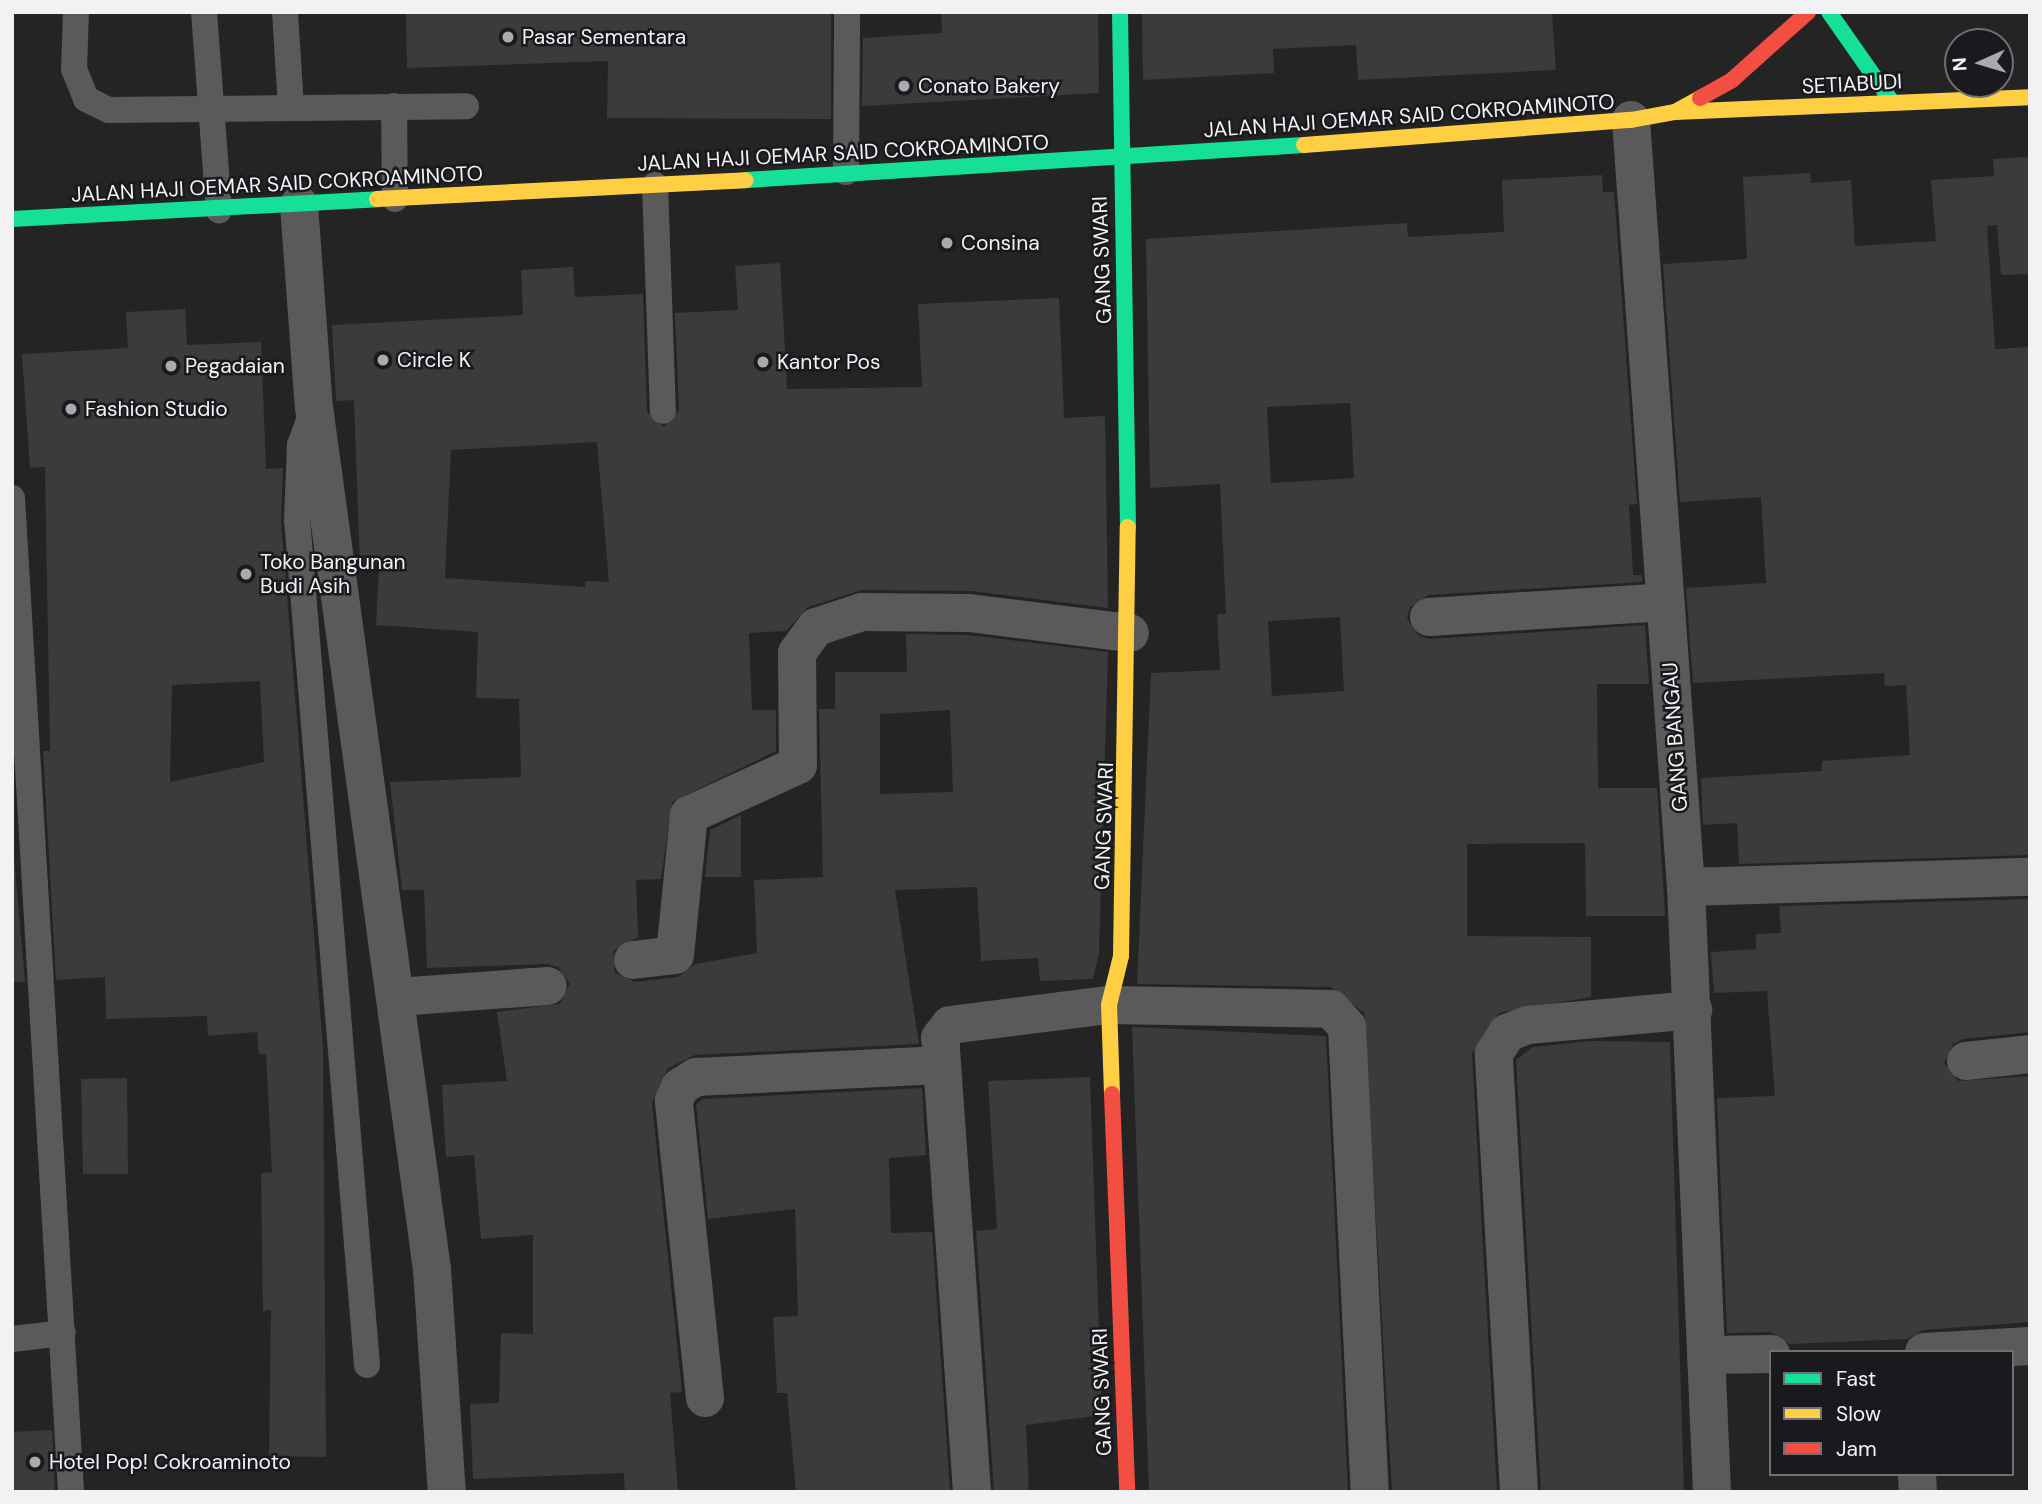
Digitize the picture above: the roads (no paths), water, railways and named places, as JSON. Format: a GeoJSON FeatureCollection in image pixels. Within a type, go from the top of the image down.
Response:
{"type":"FeatureCollection","features":[{"type":"Feature","properties":{"kind":"main road","name":"GANG SWARI"},"geometry":{"type":"LineString","coordinates":[[1121,12],[1119,159],[1130,633],[1121,956],[1109,1005],[1126,1492]]}},
{"type":"Feature","properties":{"kind":"main road"},"geometry":{"type":"LineString","coordinates":[[1675,113],[1760,59],[1808,12]]}},
{"type":"Feature","properties":{"kind":"main road"},"geometry":{"type":"LineString","coordinates":[[1829,12],[1892,102]]}},
{"type":"Feature","properties":{"kind":"main road","name":"SETIABUDI"},"geometry":{"type":"LineString","coordinates":[[1675,113],[2030,97]]}},
{"type":"Feature","properties":{"kind":"main road","name":"JALAN HAJI OEMAR SAID COKROAMINOTO"},"geometry":{"type":"LineString","coordinates":[[12,219],[219,210],[846,172],[1119,159],[1631,120],[1675,113]]}},
{"type":"Feature","properties":{"kind":"street","name":"GANG BANGAU"},"geometry":{"type":"LineString","coordinates":[[1631,120],[1686,887],[1711,1355],[1712,1492]]}},
{"type":"Feature","properties":{"kind":"street"},"geometry":{"type":"LineString","coordinates":[[299,205],[314,407],[397,997],[432,1269],[447,1492]]}},
{"type":"Feature","properties":{"kind":"street"},"geometry":{"type":"LineString","coordinates":[[1429,617],[1666,603]]}},
{"type":"Feature","properties":{"kind":"street"},"geometry":{"type":"LineString","coordinates":[[633,960],[675,955],[689,815],[798,765],[797,653],[816,627],[862,612],[969,613],[1130,633]]}},
{"type":"Feature","properties":{"kind":"street"},"geometry":{"type":"LineString","coordinates":[[1686,887],[2030,877]]}},
{"type":"Feature","properties":{"kind":"street"},"geometry":{"type":"LineString","coordinates":[[397,997],[548,986]]}},
{"type":"Feature","properties":{"kind":"street"},"geometry":{"type":"LineString","coordinates":[[972,1492],[940,1038],[950,1026],[1109,1005],[1331,1009],[1347,1027],[1370,1492]]}},
{"type":"Feature","properties":{"kind":"street"},"geometry":{"type":"LineString","coordinates":[[1519,1492],[1494,1054],[1507,1033],[1528,1025],[1693,1010]]}},
{"type":"Feature","properties":{"kind":"street"},"geometry":{"type":"LineString","coordinates":[[1966,1061],[2030,1054]]}},
{"type":"Feature","properties":{"kind":"street"},"geometry":{"type":"LineString","coordinates":[[705,1398],[674,1101],[680,1087],[696,1077],[942,1065]]}},
{"type":"Feature","properties":{"kind":"street"},"geometry":{"type":"LineString","coordinates":[[1959,1350],[2030,1346]]}},
{"type":"Feature","properties":{"kind":"street"},"geometry":{"type":"LineString","coordinates":[[1711,1355],[1769,1354]]}},
{"type":"Feature","properties":{"kind":"lane"},"geometry":{"type":"LineString","coordinates":[[76,12],[74,69],[86,99],[109,110],[210,106],[466,106]]}},
{"type":"Feature","properties":{"kind":"lane"},"geometry":{"type":"LineString","coordinates":[[204,12],[219,210]]}},
{"type":"Feature","properties":{"kind":"lane"},"geometry":{"type":"LineString","coordinates":[[285,12],[291,107]]}},
{"type":"Feature","properties":{"kind":"lane"},"geometry":{"type":"LineString","coordinates":[[846,172],[847,12]]}},
{"type":"Feature","properties":{"kind":"lane"},"geometry":{"type":"LineString","coordinates":[[394,106],[395,199]]}},
{"type":"Feature","properties":{"kind":"lane"},"geometry":{"type":"LineString","coordinates":[[655,185],[663,411]]}},
{"type":"Feature","properties":{"kind":"lane"},"geometry":{"type":"LineString","coordinates":[[314,407],[300,445],[297,519],[367,1365]]}},
{"type":"Feature","properties":{"kind":"lane"},"geometry":{"type":"LineString","coordinates":[[12,498],[40,1035],[64,1333],[71,1492]]}},
{"type":"Feature","properties":{"kind":"lane"},"geometry":{"type":"LineString","coordinates":[[12,1339],[64,1333]]}},
{"type":"Feature","properties":{"kind":"place","name":"Pasar Sementara"},"geometry":{"type":"Point","coordinates":[508,37]}},
{"type":"Feature","properties":{"kind":"place","name":"Conato Bakery"},"geometry":{"type":"Point","coordinates":[904,86]}},
{"type":"Feature","properties":{"kind":"place","name":"Consina"},"geometry":{"type":"Point","coordinates":[947,243]}},
{"type":"Feature","properties":{"kind":"place","name":"Circle K"},"geometry":{"type":"Point","coordinates":[383,360]}},
{"type":"Feature","properties":{"kind":"place","name":"Kantor Pos"},"geometry":{"type":"Point","coordinates":[763,362]}},
{"type":"Feature","properties":{"kind":"place","name":"Pegadaian"},"geometry":{"type":"Point","coordinates":[171,366]}},
{"type":"Feature","properties":{"kind":"place","name":"Fashion Studio"},"geometry":{"type":"Point","coordinates":[71,409]}},
{"type":"Feature","properties":{"kind":"place","name":"Toko Bangunan Budi Asih"},"geometry":{"type":"Point","coordinates":[246,574]}},
{"type":"Feature","properties":{"kind":"place","name":"Hotel Pop! Cokroaminoto"},"geometry":{"type":"Point","coordinates":[35,1462]}}]}
